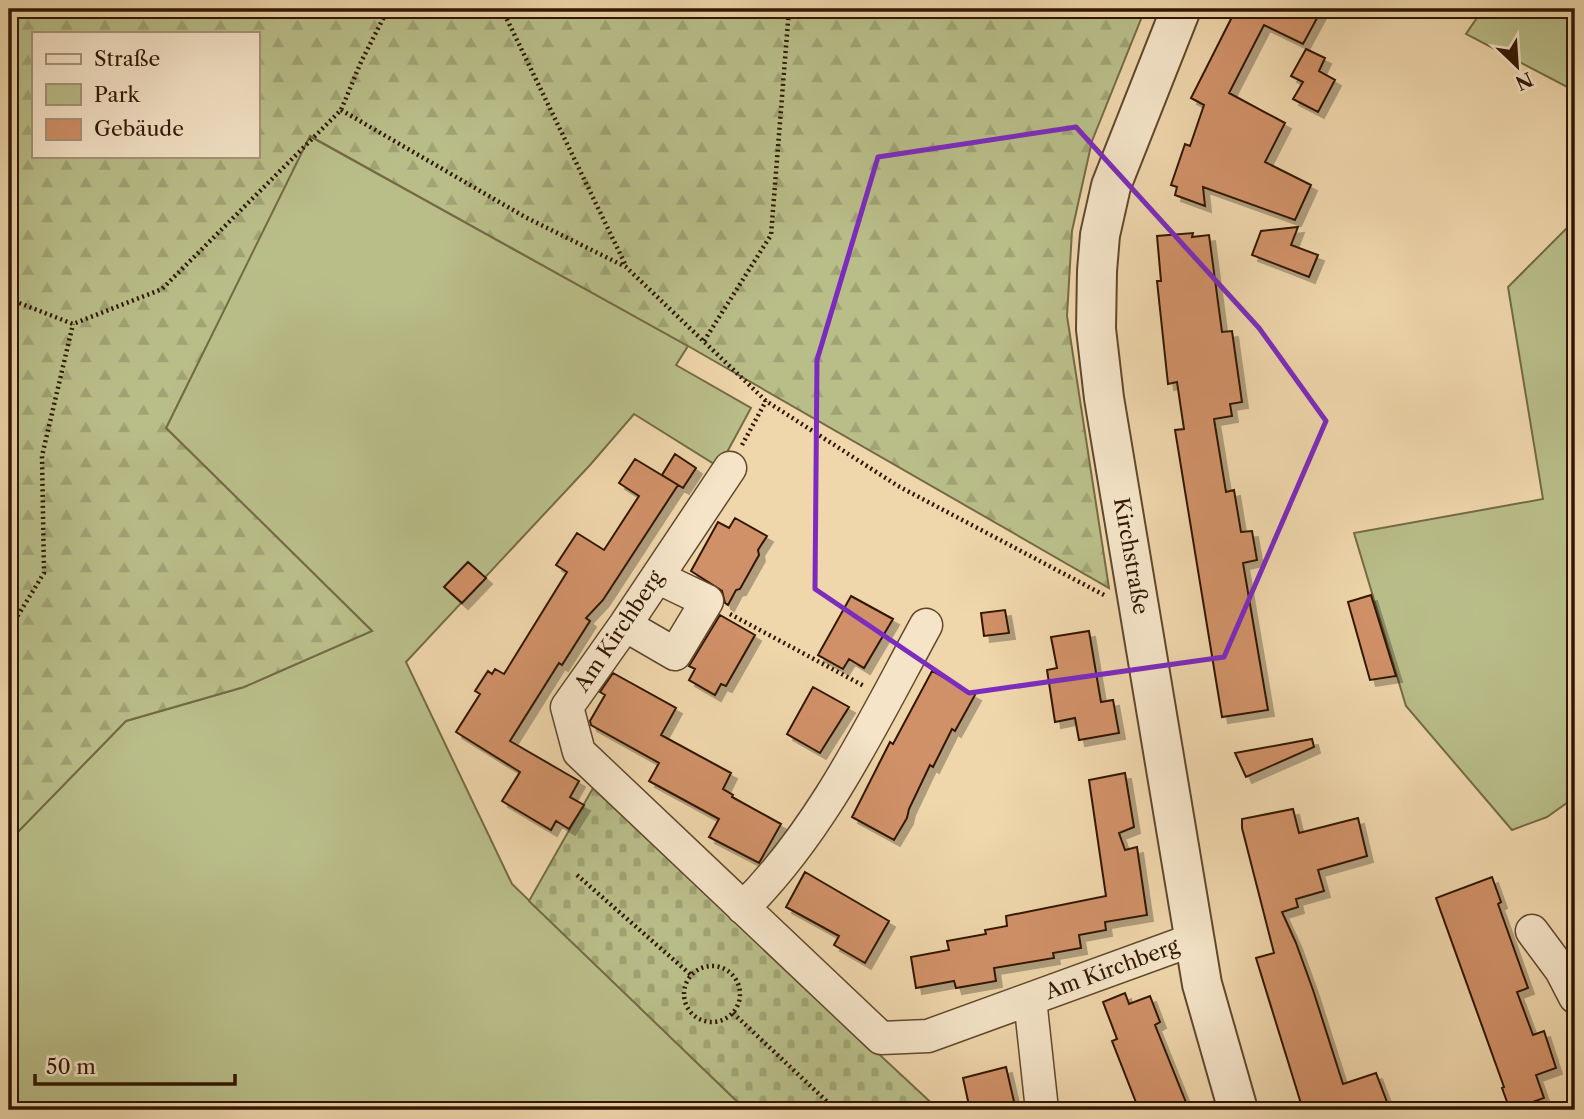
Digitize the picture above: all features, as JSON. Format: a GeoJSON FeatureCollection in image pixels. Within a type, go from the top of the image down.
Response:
{"type":"FeatureCollection","features":[{"type":"Feature","properties":{"kind":"street","name":"Kirchstraße"},"geometry":{"type":"LineString","coordinates":[[1181,9],[1111,186],[1100,234],[1096,329],[1104,398],[1202,984],[1238,1110]]}},
{"type":"Feature","properties":{"kind":"street","name":"Am Kirchberg"},"geometry":{"type":"LineString","coordinates":[[730,468],[567,707],[579,752],[881,1038],[928,1036],[1195,939]]}},
{"type":"Feature","properties":{"kind":"street"},"geometry":{"type":"LineString","coordinates":[[625,625],[675,654],[707,601],[657,577]]}},
{"type":"Feature","properties":{"kind":"street"},"geometry":{"type":"LineString","coordinates":[[743,908],[769,883],[833,792],[926,625]]}},
{"type":"Feature","properties":{"kind":"street"},"geometry":{"type":"LineString","coordinates":[[1532,931],[1561,970],[1575,997]]}},
{"type":"Feature","properties":{"kind":"street","name":"Am Kirchberg"},"geometry":{"type":"LineString","coordinates":[[1030,999],[1042,1110]]}},
{"type":"Feature","properties":{"kind":"path"},"geometry":{"type":"LineString","coordinates":[[9,299],[73,324],[162,289],[341,110],[360,62],[388,9]]}},
{"type":"Feature","properties":{"kind":"path"},"geometry":{"type":"LineString","coordinates":[[502,9],[626,267]]}},
{"type":"Feature","properties":{"kind":"path"},"geometry":{"type":"LineString","coordinates":[[704,341],[771,235],[789,9]]}},
{"type":"Feature","properties":{"kind":"path"},"geometry":{"type":"LineString","coordinates":[[341,110],[524,217],[626,267],[766,401],[898,485],[1142,616]]}},
{"type":"Feature","properties":{"kind":"path"},"geometry":{"type":"LineString","coordinates":[[9,630],[44,573],[42,456],[73,324]]}},
{"type":"Feature","properties":{"kind":"path"},"geometry":{"type":"LineString","coordinates":[[730,468],[766,401]]}},
{"type":"Feature","properties":{"kind":"path"},"geometry":{"type":"LineString","coordinates":[[707,601],[886,698]]}},
{"type":"Feature","properties":{"kind":"path"},"geometry":{"type":"LineString","coordinates":[[577,875],[691,975]]}},
{"type":"Feature","properties":{"kind":"path"},"geometry":{"type":"LineString","coordinates":[[711,966],[730,972],[739,986],[740,997],[733,1013],[717,1022],[702,1021],[694,1016],[686,1006],[683,996],[685,984],[691,975],[711,966]]}},
{"type":"Feature","properties":{"kind":"path"},"geometry":{"type":"LineString","coordinates":[[733,1013],[835,1110]]}},
{"type":"Feature","properties":{"kind":"highlighted area"},"geometry":{"type":"Polygon","coordinates":[[[1076,127],[1259,328],[1326,421],[1224,657],[969,693],[815,589],[817,360],[878,157],[1076,127]]]}},
{"type":"Feature","properties":{"kind":"green space"},"geometry":{"type":"Polygon","coordinates":[[[9,9],[1145,9],[1092,141],[1072,231],[1067,316],[1109,588],[688,346],[310,136],[166,428],[372,631],[244,687],[126,721],[9,841],[9,9]]]}},
{"type":"Feature","properties":{"kind":"green space"},"geometry":{"type":"Polygon","coordinates":[[[1483,9],[1575,9],[1575,91],[1466,34],[1483,9]]]}},
{"type":"Feature","properties":{"kind":"green space"},"geometry":{"type":"Polygon","coordinates":[[[309,136],[688,346],[676,365],[751,408],[719,467],[634,414],[590,465],[406,662],[512,884],[746,1110],[9,1110],[9,841],[126,721],[244,687],[372,631],[166,428],[309,136]]]}},
{"type":"Feature","properties":{"kind":"green space"},"geometry":{"type":"Polygon","coordinates":[[[1575,220],[1575,797],[1547,817],[1512,830],[1406,706],[1354,533],[1543,499],[1508,287],[1575,220]]]}},
{"type":"Feature","properties":{"kind":"green space"},"geometry":{"type":"Polygon","coordinates":[[[593,788],[939,1110],[746,1110],[529,901],[593,788]]]}},
{"type":"Feature","properties":{"kind":"building"},"geometry":{"type":"Polygon","coordinates":[[[1229,9],[1322,9],[1303,44],[1264,25],[1229,93],[1285,123],[1265,162],[1311,185],[1295,220],[1203,187],[1205,206],[1175,195],[1177,187],[1171,185],[1185,144],[1190,146],[1204,105],[1191,98],[1235,11],[1229,9]]]}},
{"type":"Feature","properties":{"kind":"building"},"geometry":{"type":"Polygon","coordinates":[[[1306,49],[1325,58],[1319,71],[1335,80],[1318,112],[1293,99],[1303,82],[1291,76],[1306,49]]]}},
{"type":"Feature","properties":{"kind":"building"},"geometry":{"type":"Polygon","coordinates":[[[1298,227],[1291,245],[1318,255],[1309,277],[1252,255],[1261,231],[1298,227]]]}},
{"type":"Feature","properties":{"kind":"building"},"geometry":{"type":"Polygon","coordinates":[[[1193,233],[1192,237],[1209,235],[1222,332],[1232,331],[1242,402],[1230,404],[1232,416],[1214,419],[1226,492],[1234,490],[1241,532],[1252,531],[1257,560],[1243,563],[1268,710],[1222,717],[1175,430],[1184,429],[1177,382],[1168,384],[1157,281],[1161,281],[1157,236],[1193,233]]]}},
{"type":"Feature","properties":{"kind":"building"},"geometry":{"type":"Polygon","coordinates":[[[675,454],[696,468],[683,488],[662,475],[675,454]]]}},
{"type":"Feature","properties":{"kind":"building"},"geometry":{"type":"Polygon","coordinates":[[[635,459],[678,485],[603,600],[586,618],[590,621],[562,665],[559,663],[510,741],[579,781],[570,797],[584,805],[569,829],[556,821],[551,830],[502,801],[520,772],[456,732],[480,694],[475,691],[488,671],[492,674],[495,669],[504,674],[567,572],[556,565],[577,533],[604,550],[639,496],[619,483],[635,459]]]}},
{"type":"Feature","properties":{"kind":"building"},"geometry":{"type":"Polygon","coordinates":[[[735,518],[767,536],[740,589],[736,590],[728,605],[722,591],[691,571],[718,522],[729,528],[735,518]]]}},
{"type":"Feature","properties":{"kind":"building"},"geometry":{"type":"Polygon","coordinates":[[[468,562],[486,578],[462,603],[444,587],[468,562]]]}},
{"type":"Feature","properties":{"kind":"building"},"geometry":{"type":"Polygon","coordinates":[[[1371,595],[1396,676],[1370,680],[1348,602],[1371,595]]]}},
{"type":"Feature","properties":{"kind":"building"},"geometry":{"type":"Polygon","coordinates":[[[851,596],[893,619],[864,668],[849,659],[843,669],[818,655],[851,596]]]}},
{"type":"Feature","properties":{"kind":"building"},"geometry":{"type":"Polygon","coordinates":[[[1005,610],[1009,633],[984,636],[981,613],[1005,610]]]}},
{"type":"Feature","properties":{"kind":"building"},"geometry":{"type":"Polygon","coordinates":[[[720,615],[755,635],[726,686],[721,684],[715,695],[689,680],[695,669],[689,666],[720,615]]]}},
{"type":"Feature","properties":{"kind":"building"},"geometry":{"type":"Polygon","coordinates":[[[1089,631],[1101,702],[1113,700],[1119,733],[1079,740],[1075,718],[1055,722],[1047,670],[1057,668],[1051,637],[1089,631]]]}},
{"type":"Feature","properties":{"kind":"building"},"geometry":{"type":"Polygon","coordinates":[[[932,671],[975,695],[955,731],[952,729],[933,767],[930,765],[907,818],[894,840],[852,817],[890,742],[893,744],[932,671]]]}},
{"type":"Feature","properties":{"kind":"building"},"geometry":{"type":"Polygon","coordinates":[[[613,673],[676,708],[661,735],[731,773],[723,789],[733,795],[732,797],[781,824],[759,863],[709,837],[719,819],[649,781],[659,763],[591,725],[590,721],[605,695],[600,692],[613,673]]]}},
{"type":"Feature","properties":{"kind":"building"},"geometry":{"type":"Polygon","coordinates":[[[813,687],[849,707],[820,753],[787,734],[813,687]]]}},
{"type":"Feature","properties":{"kind":"building"},"geometry":{"type":"Polygon","coordinates":[[[1312,739],[1314,747],[1246,777],[1235,753],[1312,739]]]}},
{"type":"Feature","properties":{"kind":"building"},"geometry":{"type":"Polygon","coordinates":[[[1125,773],[1134,827],[1119,833],[1125,850],[1137,847],[1147,915],[1105,922],[1106,930],[1079,935],[1081,948],[1053,953],[1054,958],[994,968],[996,981],[956,988],[954,981],[916,988],[911,957],[949,950],[947,941],[986,934],[985,930],[1007,926],[1006,916],[1106,896],[1089,780],[1125,773]]]}},
{"type":"Feature","properties":{"kind":"building"},"geometry":{"type":"Polygon","coordinates":[[[1293,809],[1299,833],[1358,818],[1367,856],[1318,870],[1324,891],[1296,899],[1298,907],[1282,912],[1313,990],[1343,1084],[1376,1073],[1390,1110],[1303,1110],[1256,958],[1274,953],[1242,828],[1242,819],[1293,809]]]}},
{"type":"Feature","properties":{"kind":"building"},"geometry":{"type":"Polygon","coordinates":[[[805,872],[889,921],[865,963],[834,945],[839,936],[786,907],[805,872]]]}},
{"type":"Feature","properties":{"kind":"building"},"geometry":{"type":"Polygon","coordinates":[[[1492,877],[1501,902],[1498,904],[1528,988],[1517,992],[1533,1035],[1544,1031],[1556,1068],[1536,1075],[1544,1098],[1510,1110],[1436,898],[1492,877]]]}},
{"type":"Feature","properties":{"kind":"building"},"geometry":{"type":"Polygon","coordinates":[[[1125,993],[1129,1004],[1150,996],[1160,1022],[1155,1025],[1189,1110],[1139,1110],[1112,1041],[1117,1039],[1103,1002],[1125,993]]]}},
{"type":"Feature","properties":{"kind":"building"},"geometry":{"type":"Polygon","coordinates":[[[1006,1067],[1016,1110],[970,1110],[963,1078],[1006,1067]]]}}]}
